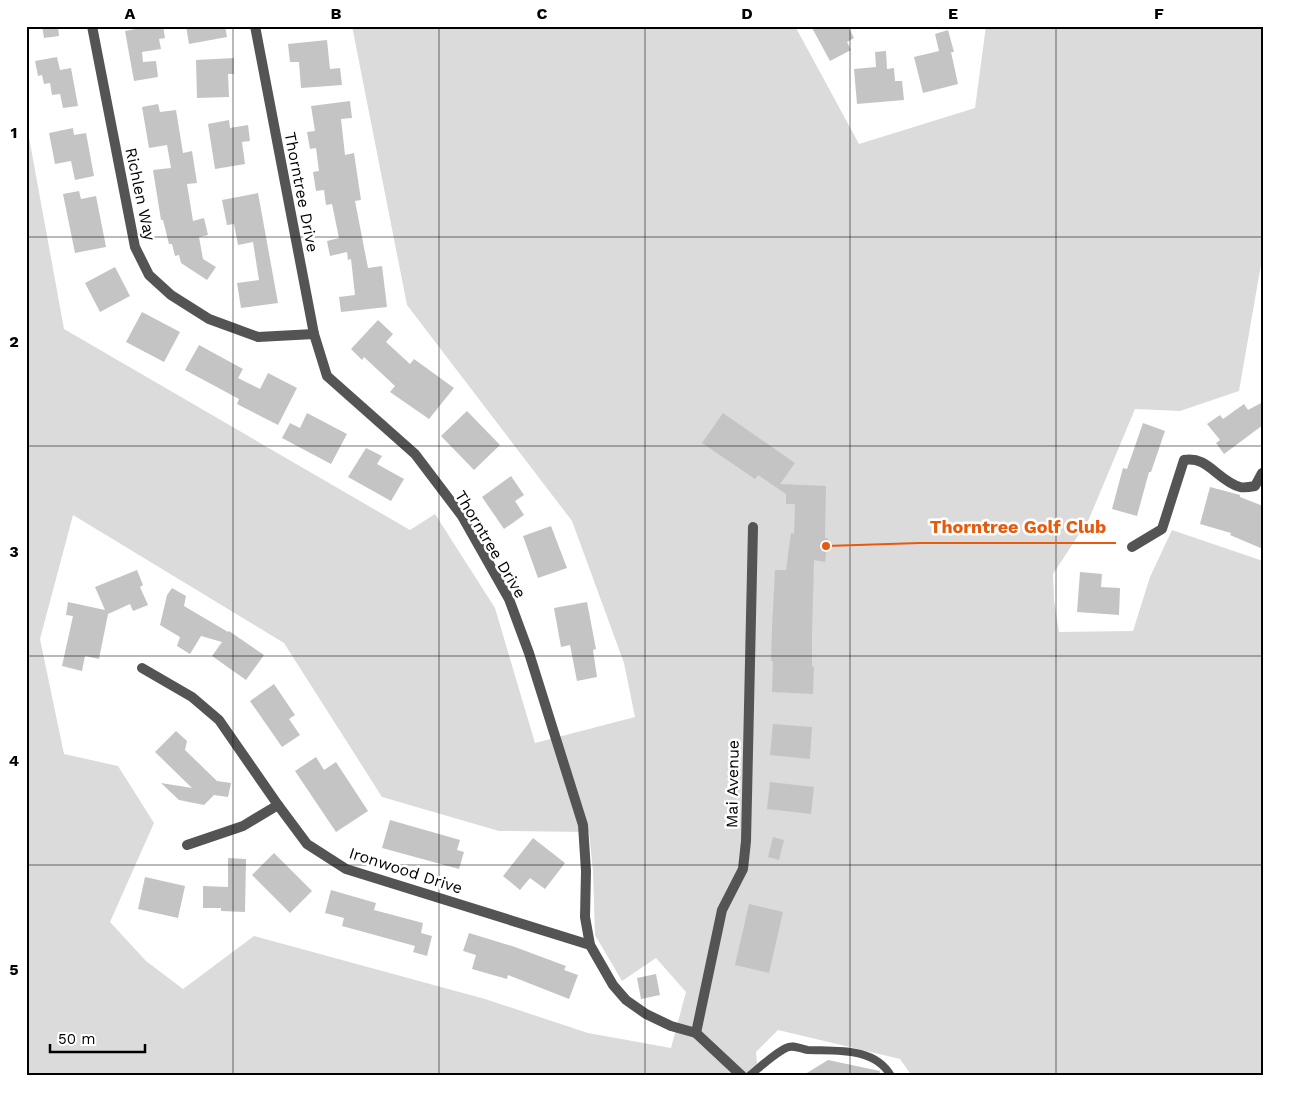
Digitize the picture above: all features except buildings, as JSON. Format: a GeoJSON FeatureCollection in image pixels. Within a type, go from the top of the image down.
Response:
{"type":"FeatureCollection","features":[{"type":"Feature","properties":{"kind":"street","name":"Richlen Way"},"geometry":{"type":"LineString","coordinates":[[92,26],[135,247],[149,275],[171,295],[209,319],[258,337],[314,334]]}},
{"type":"Feature","properties":{"kind":"street","name":"Thorntree Drive"},"geometry":{"type":"LineString","coordinates":[[255,26],[314,334],[327,376],[415,454],[462,516],[509,599],[529,653],[583,825],[586,871],[585,917],[590,945],[613,984],[626,1000],[646,1014],[671,1026],[696,1033],[742,1076]]}},
{"type":"Feature","properties":{"kind":"street"},"geometry":{"type":"LineString","coordinates":[[1132,547],[1162,529],[1184,460],[1193,458],[1203,462],[1216,474],[1230,483],[1241,487],[1256,486],[1263,472]]}},
{"type":"Feature","properties":{"kind":"street","name":"Mai Avenue"},"geometry":{"type":"LineString","coordinates":[[696,1033],[722,910],[743,869],[746,841],[753,527]]}},
{"type":"Feature","properties":{"kind":"street","name":"Ironwood Drive"},"geometry":{"type":"LineString","coordinates":[[142,668],[192,697],[219,720],[278,805],[308,844],[346,869],[590,945]]}},
{"type":"Feature","properties":{"kind":"street"},"geometry":{"type":"LineString","coordinates":[[187,845],[243,826],[278,805]]}},
{"type":"Feature","properties":{"kind":"lane"},"geometry":{"type":"LineString","coordinates":[[749,1076],[786,1047],[804,1050],[841,1050],[877,1059],[891,1076]]}},
{"type":"Feature","properties":{"kind":"shaded area"},"geometry":{"type":"Polygon","coordinates":[[[352,26],[795,26],[859,144],[975,108],[986,26],[1263,26],[1263,253],[1239,391],[1180,411],[1135,409],[1089,519],[1053,574],[1054,600],[1059,632],[1133,631],[1150,577],[1172,530],[1263,561],[1263,1076],[912,1076],[900,1059],[778,1030],[756,1052],[758,1076],[26,1076],[26,121],[64,329],[410,530],[435,514],[495,608],[535,743],[635,717],[624,663],[572,521],[407,305],[352,26]],[[73,515],[40,639],[64,754],[118,766],[154,823],[110,922],[146,961],[183,989],[254,936],[485,999],[588,1033],[671,1048],[686,992],[656,958],[622,981],[595,935],[593,871],[589,832],[499,831],[382,797],[284,643],[73,515]]]}},
{"type":"Feature","properties":{"kind":"place","name":"Thorntree Golf Club"},"geometry":{"type":"Point","coordinates":[826,546]}}]}
